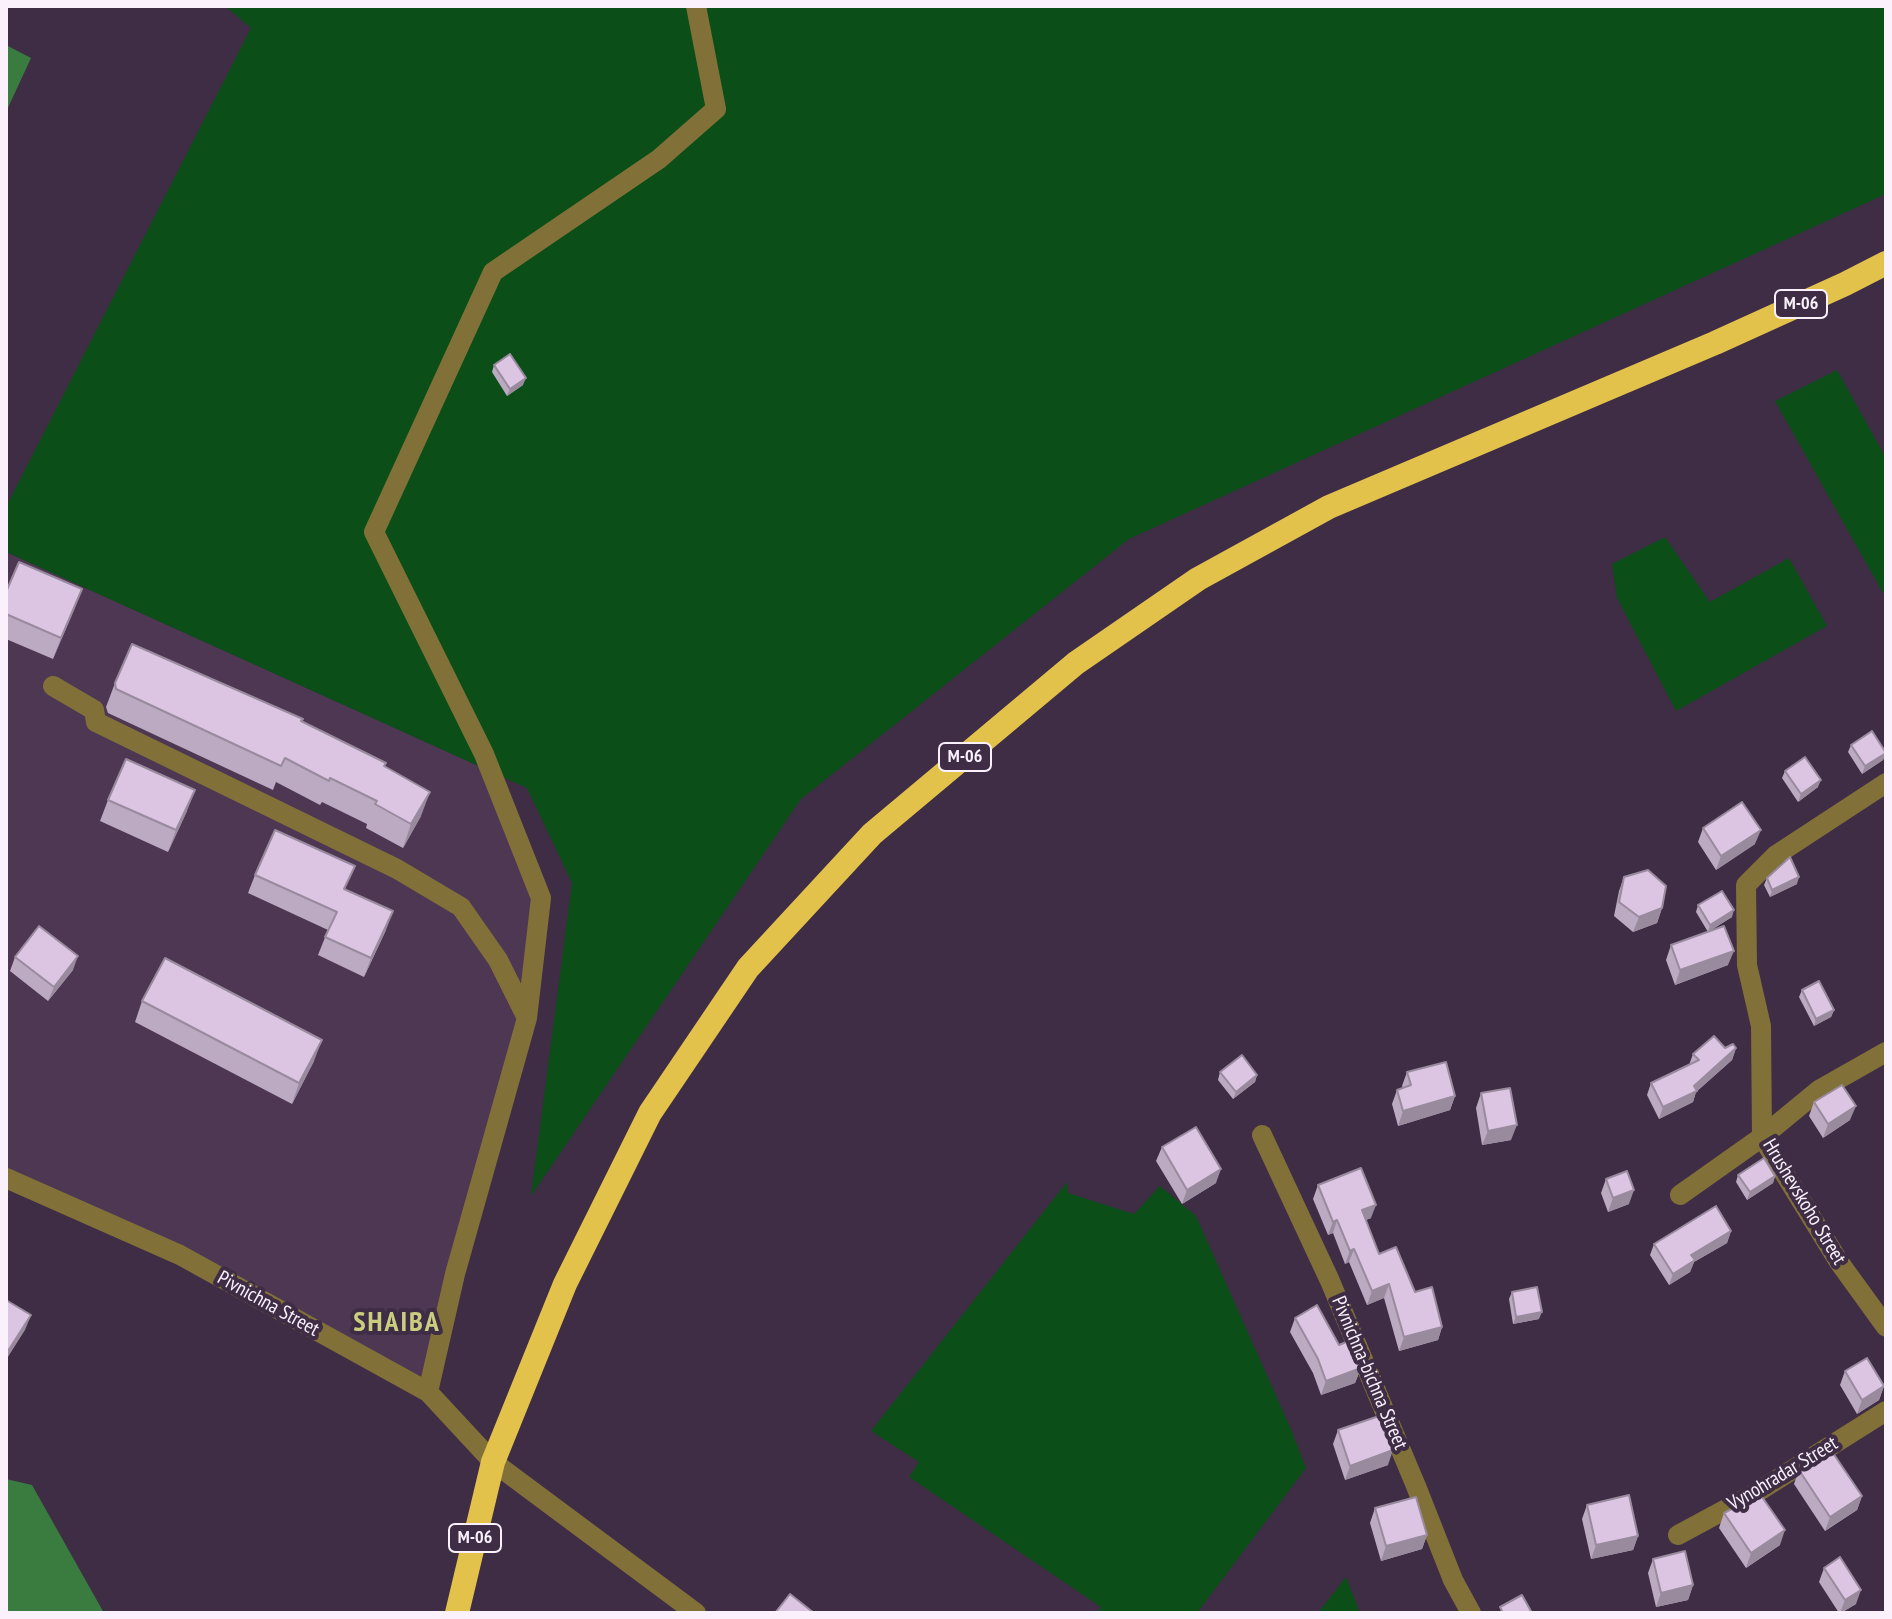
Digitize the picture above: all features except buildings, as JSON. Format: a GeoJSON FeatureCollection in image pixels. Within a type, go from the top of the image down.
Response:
{"type":"FeatureCollection","features":[{"type":"Feature","properties":{"kind":"highway","name":"М-06"},"geometry":{"type":"LineString","coordinates":[[457,1613],[493,1462],[565,1284],[650,1113],[748,968],[872,834],[1076,663],[1198,579],[1329,507],[1715,343],[1886,263]]}},
{"type":"Feature","properties":{"kind":"street"},"geometry":{"type":"LineString","coordinates":[[428,1392],[455,1274],[527,1018],[541,898],[484,754],[374,532],[493,272],[659,159],[716,109],[696,6]]}},
{"type":"Feature","properties":{"kind":"street"},"geometry":{"type":"LineString","coordinates":[[53,686],[94,710],[96,722],[397,869],[461,907],[498,960],[527,1018]]}},
{"type":"Feature","properties":{"kind":"street","name":"Hrushevskoho Street"},"geometry":{"type":"LineString","coordinates":[[1886,783],[1776,855],[1746,885],[1747,965],[1761,1026],[1762,1137],[1839,1262],[1886,1327]]}},
{"type":"Feature","properties":{"kind":"street"},"geometry":{"type":"LineString","coordinates":[[1680,1195],[1762,1137],[1819,1090],[1886,1052]]}},
{"type":"Feature","properties":{"kind":"street","name":"Pivnichna-bichna Street"},"geometry":{"type":"LineString","coordinates":[[1262,1135],[1330,1281],[1453,1580],[1471,1613]]}},
{"type":"Feature","properties":{"kind":"street","name":"Pivnichna Street"},"geometry":{"type":"LineString","coordinates":[[6,1178],[180,1255],[428,1392],[493,1462],[696,1613]]}},
{"type":"Feature","properties":{"kind":"street","name":"Vynohradar Street"},"geometry":{"type":"LineString","coordinates":[[1678,1535],[1754,1494],[1886,1411]]}},
{"type":"Feature","properties":{"kind":"shaded area"},"geometry":{"type":"Polygon","coordinates":[[[6,552],[490,771],[541,898],[527,1018],[428,1392],[180,1255],[6,1178],[6,552]]]}},
{"type":"Feature","properties":{"kind":"green space"},"geometry":{"type":"Polygon","coordinates":[[[225,6],[1886,6],[1886,194],[1129,539],[801,799],[531,1196],[572,883],[527,788],[6,552],[6,507],[251,28],[225,6]]]}},
{"type":"Feature","properties":{"kind":"green space"},"geometry":{"type":"Polygon","coordinates":[[[6,45],[31,58],[6,112],[6,45]]]}},
{"type":"Feature","properties":{"kind":"green space"},"geometry":{"type":"Polygon","coordinates":[[[1837,370],[1886,458],[1886,592],[1883,593],[1775,401],[1837,370]]]}},
{"type":"Feature","properties":{"kind":"green space"},"geometry":{"type":"Polygon","coordinates":[[[1665,537],[1710,602],[1789,558],[1827,626],[1676,711],[1617,598],[1612,564],[1665,537]]]}},
{"type":"Feature","properties":{"kind":"green space"},"geometry":{"type":"Polygon","coordinates":[[[1067,1182],[1068,1193],[1134,1214],[1160,1186],[1196,1216],[1306,1468],[1197,1613],[1097,1613],[1101,1607],[909,1477],[919,1462],[871,1431],[1067,1182]]]}},
{"type":"Feature","properties":{"kind":"green space"},"geometry":{"type":"Polygon","coordinates":[[[6,1479],[32,1485],[104,1613],[6,1613],[6,1479]]]}},
{"type":"Feature","properties":{"kind":"green space"},"geometry":{"type":"Polygon","coordinates":[[[1346,1577],[1360,1613],[1318,1613],[1346,1577]]]}},
{"type":"Feature","properties":{"kind":"district","name":"SHAIBA"},"geometry":{"type":"Point","coordinates":[397,1323]}}]}
